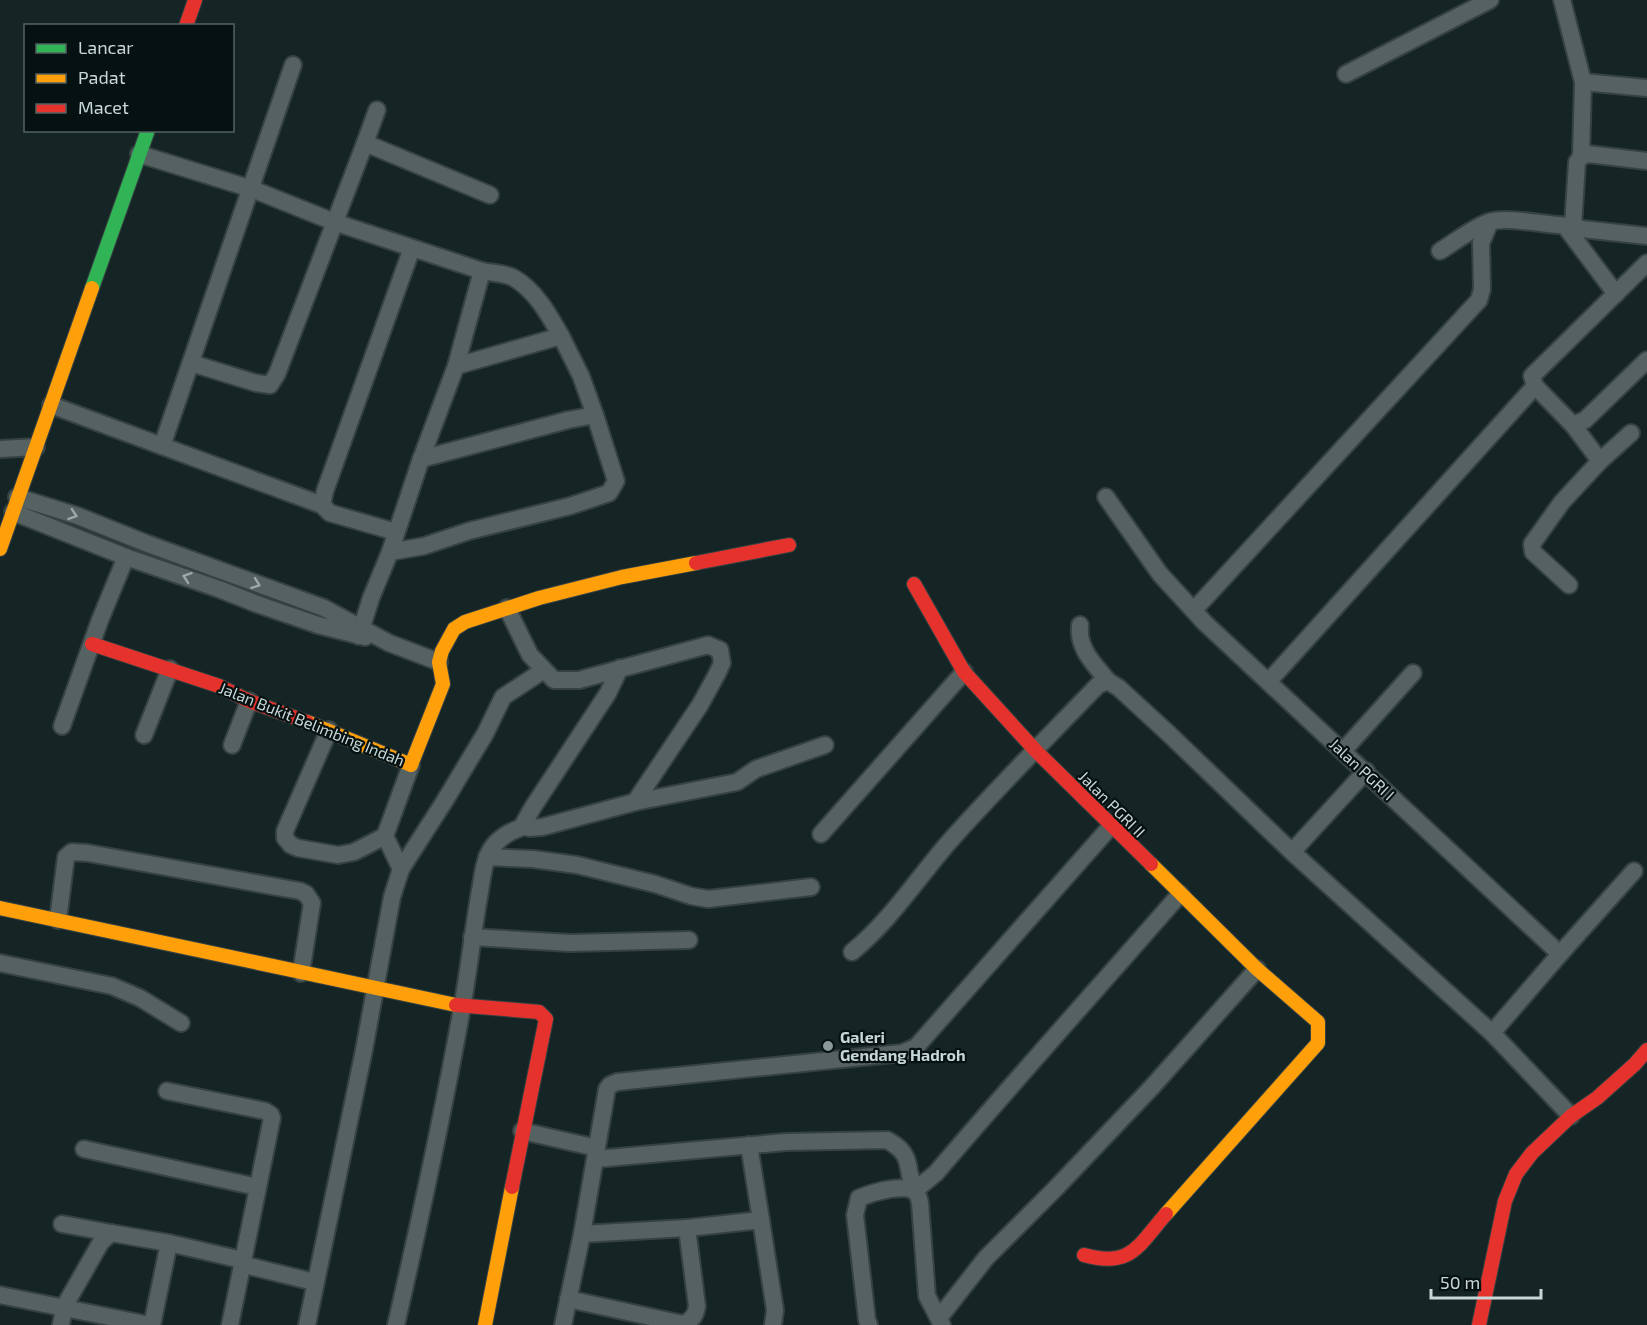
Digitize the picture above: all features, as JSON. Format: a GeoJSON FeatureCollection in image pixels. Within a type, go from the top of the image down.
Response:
{"type":"FeatureCollection","features":[{"type":"Feature","properties":{"kind":"street"},"geometry":{"type":"LineString","coordinates":[[187,24],[195,0]]}},
{"type":"Feature","properties":{"kind":"street"},"geometry":{"type":"LineString","coordinates":[[1346,74],[1490,0]]}},
{"type":"Feature","properties":{"kind":"street"},"geometry":{"type":"LineString","coordinates":[[1562,0],[1583,82],[1581,157]]}},
{"type":"Feature","properties":{"kind":"street"},"geometry":{"type":"LineString","coordinates":[[162,446],[293,65]]}},
{"type":"Feature","properties":{"kind":"street"},"geometry":{"type":"LineString","coordinates":[[1583,82],[1647,88]]}},
{"type":"Feature","properties":{"kind":"street"},"geometry":{"type":"LineString","coordinates":[[191,363],[256,383],[270,385],[277,374],[377,110]]}},
{"type":"Feature","properties":{"kind":"street"},"geometry":{"type":"LineString","coordinates":[[0,549],[147,132]]}},
{"type":"Feature","properties":{"kind":"street"},"geometry":{"type":"LineString","coordinates":[[365,143],[490,195]]}},
{"type":"Feature","properties":{"kind":"street"},"geometry":{"type":"LineString","coordinates":[[1616,294],[1569,226],[1577,162],[1588,153],[1647,161]]}},
{"type":"Feature","properties":{"kind":"street"},"geometry":{"type":"LineString","coordinates":[[140,154],[252,189],[334,222],[412,248],[482,271],[512,277],[530,290],[546,309],[581,376],[595,415],[616,481],[609,493],[570,506],[469,531],[424,546],[390,552]]}},
{"type":"Feature","properties":{"kind":"street"},"geometry":{"type":"LineString","coordinates":[[1440,251],[1490,222],[1520,221],[1647,236]]}},
{"type":"Feature","properties":{"kind":"street"},"geometry":{"type":"LineString","coordinates":[[1194,610],[1479,300],[1482,289],[1482,243],[1490,222]]}},
{"type":"Feature","properties":{"kind":"street"},"geometry":{"type":"LineString","coordinates":[[322,505],[412,248]]}},
{"type":"Feature","properties":{"kind":"street"},"geometry":{"type":"LineString","coordinates":[[1600,461],[1573,425],[1535,386],[1532,376],[1647,263]]}},
{"type":"Feature","properties":{"kind":"street"},"geometry":{"type":"LineString","coordinates":[[361,632],[371,598],[390,552],[421,459],[456,366],[482,271]]}},
{"type":"Feature","properties":{"kind":"street"},"geometry":{"type":"LineString","coordinates":[[456,366],[561,336]]}},
{"type":"Feature","properties":{"kind":"street"},"geometry":{"type":"LineString","coordinates":[[1573,425],[1585,420],[1647,360]]}},
{"type":"Feature","properties":{"kind":"street"},"geometry":{"type":"LineString","coordinates":[[1269,681],[1535,386]]}},
{"type":"Feature","properties":{"kind":"street"},"geometry":{"type":"LineString","coordinates":[[51,405],[322,505],[330,513],[396,532]]}},
{"type":"Feature","properties":{"kind":"street"},"geometry":{"type":"LineString","coordinates":[[421,459],[595,415]]}},
{"type":"Feature","properties":{"kind":"street"},"geometry":{"type":"LineString","coordinates":[[1569,585],[1533,552],[1532,544],[1562,502],[1600,461],[1631,433]]}},
{"type":"Feature","properties":{"kind":"street"},"geometry":{"type":"LineString","coordinates":[[0,449],[36,447]]}},
{"type":"Feature","properties":{"kind":"street","name":"Jalan PGRI I"},"geometry":{"type":"LineString","coordinates":[[1106,497],[1160,574],[1205,623],[1560,954]]}},
{"type":"Feature","properties":{"kind":"street"},"geometry":{"type":"LineString","coordinates":[[15,505],[76,536],[126,557],[318,625],[361,632]]}},
{"type":"Feature","properties":{"kind":"street"},"geometry":{"type":"LineString","coordinates":[[15,505],[78,516],[324,608],[361,632],[439,662],[442,651],[454,629],[465,622],[507,608],[654,570],[789,545]]}},
{"type":"Feature","properties":{"kind":"street"},"geometry":{"type":"LineString","coordinates":[[62,726],[126,557]]}},
{"type":"Feature","properties":{"kind":"street","name":"Jalan PGRI II"},"geometry":{"type":"LineString","coordinates":[[914,584],[964,672],[1036,751],[1257,969],[1318,1022],[1318,1043],[1133,1251],[1118,1261],[1084,1255]]}},
{"type":"Feature","properties":{"kind":"street"},"geometry":{"type":"LineString","coordinates":[[507,608],[530,655],[554,680],[579,680],[708,645],[720,650],[722,663],[700,705],[635,802]]}},
{"type":"Feature","properties":{"kind":"street"},"geometry":{"type":"LineString","coordinates":[[1080,625],[1078,638],[1090,660],[1108,681],[1119,688],[1292,852],[1492,1033],[1571,1116]]}},
{"type":"Feature","properties":{"kind":"street","name":"Jalan Bukit Belimbing Indah"},"geometry":{"type":"LineString","coordinates":[[92,644],[219,686],[249,701],[329,730],[411,765],[443,684],[439,662]]}},
{"type":"Feature","properties":{"kind":"street"},"geometry":{"type":"LineString","coordinates":[[526,826],[524,823],[532,807],[609,693],[620,668]]}},
{"type":"Feature","properties":{"kind":"street"},"geometry":{"type":"LineString","coordinates":[[144,735],[170,669]]}},
{"type":"Feature","properties":{"kind":"street"},"geometry":{"type":"LineString","coordinates":[[310,1324],[314,1282],[364,1050],[392,897],[401,868],[473,754],[503,697],[544,670]]}},
{"type":"Feature","properties":{"kind":"street"},"geometry":{"type":"LineString","coordinates":[[820,834],[964,672]]}},
{"type":"Feature","properties":{"kind":"street"},"geometry":{"type":"LineString","coordinates":[[1343,751],[1413,673]]}},
{"type":"Feature","properties":{"kind":"street"},"geometry":{"type":"LineString","coordinates":[[852,952],[872,936],[949,842],[1098,685],[1108,681]]}},
{"type":"Feature","properties":{"kind":"street"},"geometry":{"type":"LineString","coordinates":[[232,746],[249,701]]}},
{"type":"Feature","properties":{"kind":"street"},"geometry":{"type":"LineString","coordinates":[[329,730],[285,831],[285,838],[291,845],[298,848],[338,855],[354,852],[385,836],[411,765]]}},
{"type":"Feature","properties":{"kind":"street"},"geometry":{"type":"LineString","coordinates":[[396,1325],[427,1189],[462,1006],[487,857],[495,843],[503,836],[526,826],[529,828],[542,826],[635,802],[737,782],[756,769],[825,745]]}},
{"type":"Feature","properties":{"kind":"street"},"geometry":{"type":"LineString","coordinates":[[1292,852],[1366,771]]}},
{"type":"Feature","properties":{"kind":"street"},"geometry":{"type":"LineString","coordinates":[[563,1325],[582,1234],[607,1089],[612,1083],[903,1053],[916,1047],[1111,826]]}},
{"type":"Feature","properties":{"kind":"street"},"geometry":{"type":"LineString","coordinates":[[385,836],[401,868]]}},
{"type":"Feature","properties":{"kind":"street"},"geometry":{"type":"LineString","coordinates":[[58,920],[65,860],[72,852],[300,891],[306,894],[312,903],[301,973]]}},
{"type":"Feature","properties":{"kind":"street"},"geometry":{"type":"LineString","coordinates":[[487,857],[533,859],[577,865],[708,899],[811,887]]}},
{"type":"Feature","properties":{"kind":"street"},"geometry":{"type":"LineString","coordinates":[[1492,1033],[1634,871]]}},
{"type":"Feature","properties":{"kind":"street"},"geometry":{"type":"LineString","coordinates":[[869,1325],[855,1215],[859,1198],[871,1193],[902,1188],[916,1189],[936,1173],[1180,894]]}},
{"type":"Feature","properties":{"kind":"street"},"geometry":{"type":"LineString","coordinates":[[0,908],[462,1006],[539,1012],[546,1019],[485,1325]]}},
{"type":"Feature","properties":{"kind":"street"},"geometry":{"type":"LineString","coordinates":[[472,937],[570,943],[689,940]]}},
{"type":"Feature","properties":{"kind":"street"},"geometry":{"type":"LineString","coordinates":[[0,963],[101,982],[140,998],[181,1023]]}},
{"type":"Feature","properties":{"kind":"street"},"geometry":{"type":"LineString","coordinates":[[522,1131],[596,1154],[786,1142],[886,1140],[898,1146],[906,1158],[909,1176],[918,1194],[927,1296],[940,1321],[986,1258],[1144,1095],[1257,969]]}},
{"type":"Feature","properties":{"kind":"street"},"geometry":{"type":"LineString","coordinates":[[1479,1325],[1505,1201],[1516,1174],[1532,1153],[1571,1116],[1604,1091],[1635,1064],[1647,1050]]}},
{"type":"Feature","properties":{"kind":"street"},"geometry":{"type":"LineString","coordinates":[[167,1091],[271,1115],[272,1121],[230,1325]]}},
{"type":"Feature","properties":{"kind":"street"},"geometry":{"type":"LineString","coordinates":[[749,1145],[775,1310],[773,1325]]}},
{"type":"Feature","properties":{"kind":"street"},"geometry":{"type":"LineString","coordinates":[[84,1149],[257,1187]]}},
{"type":"Feature","properties":{"kind":"street"},"geometry":{"type":"LineString","coordinates":[[582,1234],[687,1228],[761,1220]]}},
{"type":"Feature","properties":{"kind":"street"},"geometry":{"type":"LineString","coordinates":[[62,1224],[169,1244],[314,1282]]}},
{"type":"Feature","properties":{"kind":"street"},"geometry":{"type":"LineString","coordinates":[[568,1299],[683,1324],[687,1322],[693,1318],[697,1306],[687,1228]]}},
{"type":"Feature","properties":{"kind":"street"},"geometry":{"type":"LineString","coordinates":[[61,1325],[64,1307],[101,1242],[111,1233]]}},
{"type":"Feature","properties":{"kind":"street"},"geometry":{"type":"LineString","coordinates":[[0,1295],[151,1325],[169,1244]]}},
{"type":"Feature","properties":{"kind":"traffic: fast"},"geometry":{"type":"LineString","coordinates":[[92,288],[147,132]]}},
{"type":"Feature","properties":{"kind":"traffic: slow"},"geometry":{"type":"LineString","coordinates":[[0,549],[92,288]]}},
{"type":"Feature","properties":{"kind":"traffic: slow"},"geometry":{"type":"LineString","coordinates":[[307,722],[411,765],[443,684],[439,662],[442,651],[454,629],[465,622],[539,598],[622,577],[696,563]]}},
{"type":"Feature","properties":{"kind":"traffic: slow"},"geometry":{"type":"LineString","coordinates":[[1151,864],[1257,969],[1318,1022],[1318,1043],[1166,1214]]}},
{"type":"Feature","properties":{"kind":"traffic: slow"},"geometry":{"type":"LineString","coordinates":[[0,908],[456,1005]]}},
{"type":"Feature","properties":{"kind":"traffic: slow"},"geometry":{"type":"LineString","coordinates":[[485,1325],[512,1187]]}},
{"type":"Feature","properties":{"kind":"traffic: jam"},"geometry":{"type":"LineString","coordinates":[[187,24],[195,0]]}},
{"type":"Feature","properties":{"kind":"traffic: jam"},"geometry":{"type":"LineString","coordinates":[[696,563],[789,545]]}},
{"type":"Feature","properties":{"kind":"traffic: jam"},"geometry":{"type":"LineString","coordinates":[[914,584],[964,672],[1036,751],[1151,864]]}},
{"type":"Feature","properties":{"kind":"traffic: jam"},"geometry":{"type":"LineString","coordinates":[[92,644],[219,686],[249,701],[307,722]]}},
{"type":"Feature","properties":{"kind":"traffic: jam"},"geometry":{"type":"LineString","coordinates":[[456,1005],[539,1012],[546,1019],[512,1187]]}},
{"type":"Feature","properties":{"kind":"traffic: jam"},"geometry":{"type":"LineString","coordinates":[[1479,1325],[1505,1201],[1516,1174],[1532,1153],[1571,1116],[1597,1098],[1647,1050]]}},
{"type":"Feature","properties":{"kind":"traffic: jam"},"geometry":{"type":"LineString","coordinates":[[1084,1255],[1113,1259],[1123,1256],[1140,1244],[1166,1214]]}},
{"type":"Feature","properties":{"kind":"place","name":"Galeri Gendang Hadroh"},"geometry":{"type":"Point","coordinates":[828,1046]}}]}
